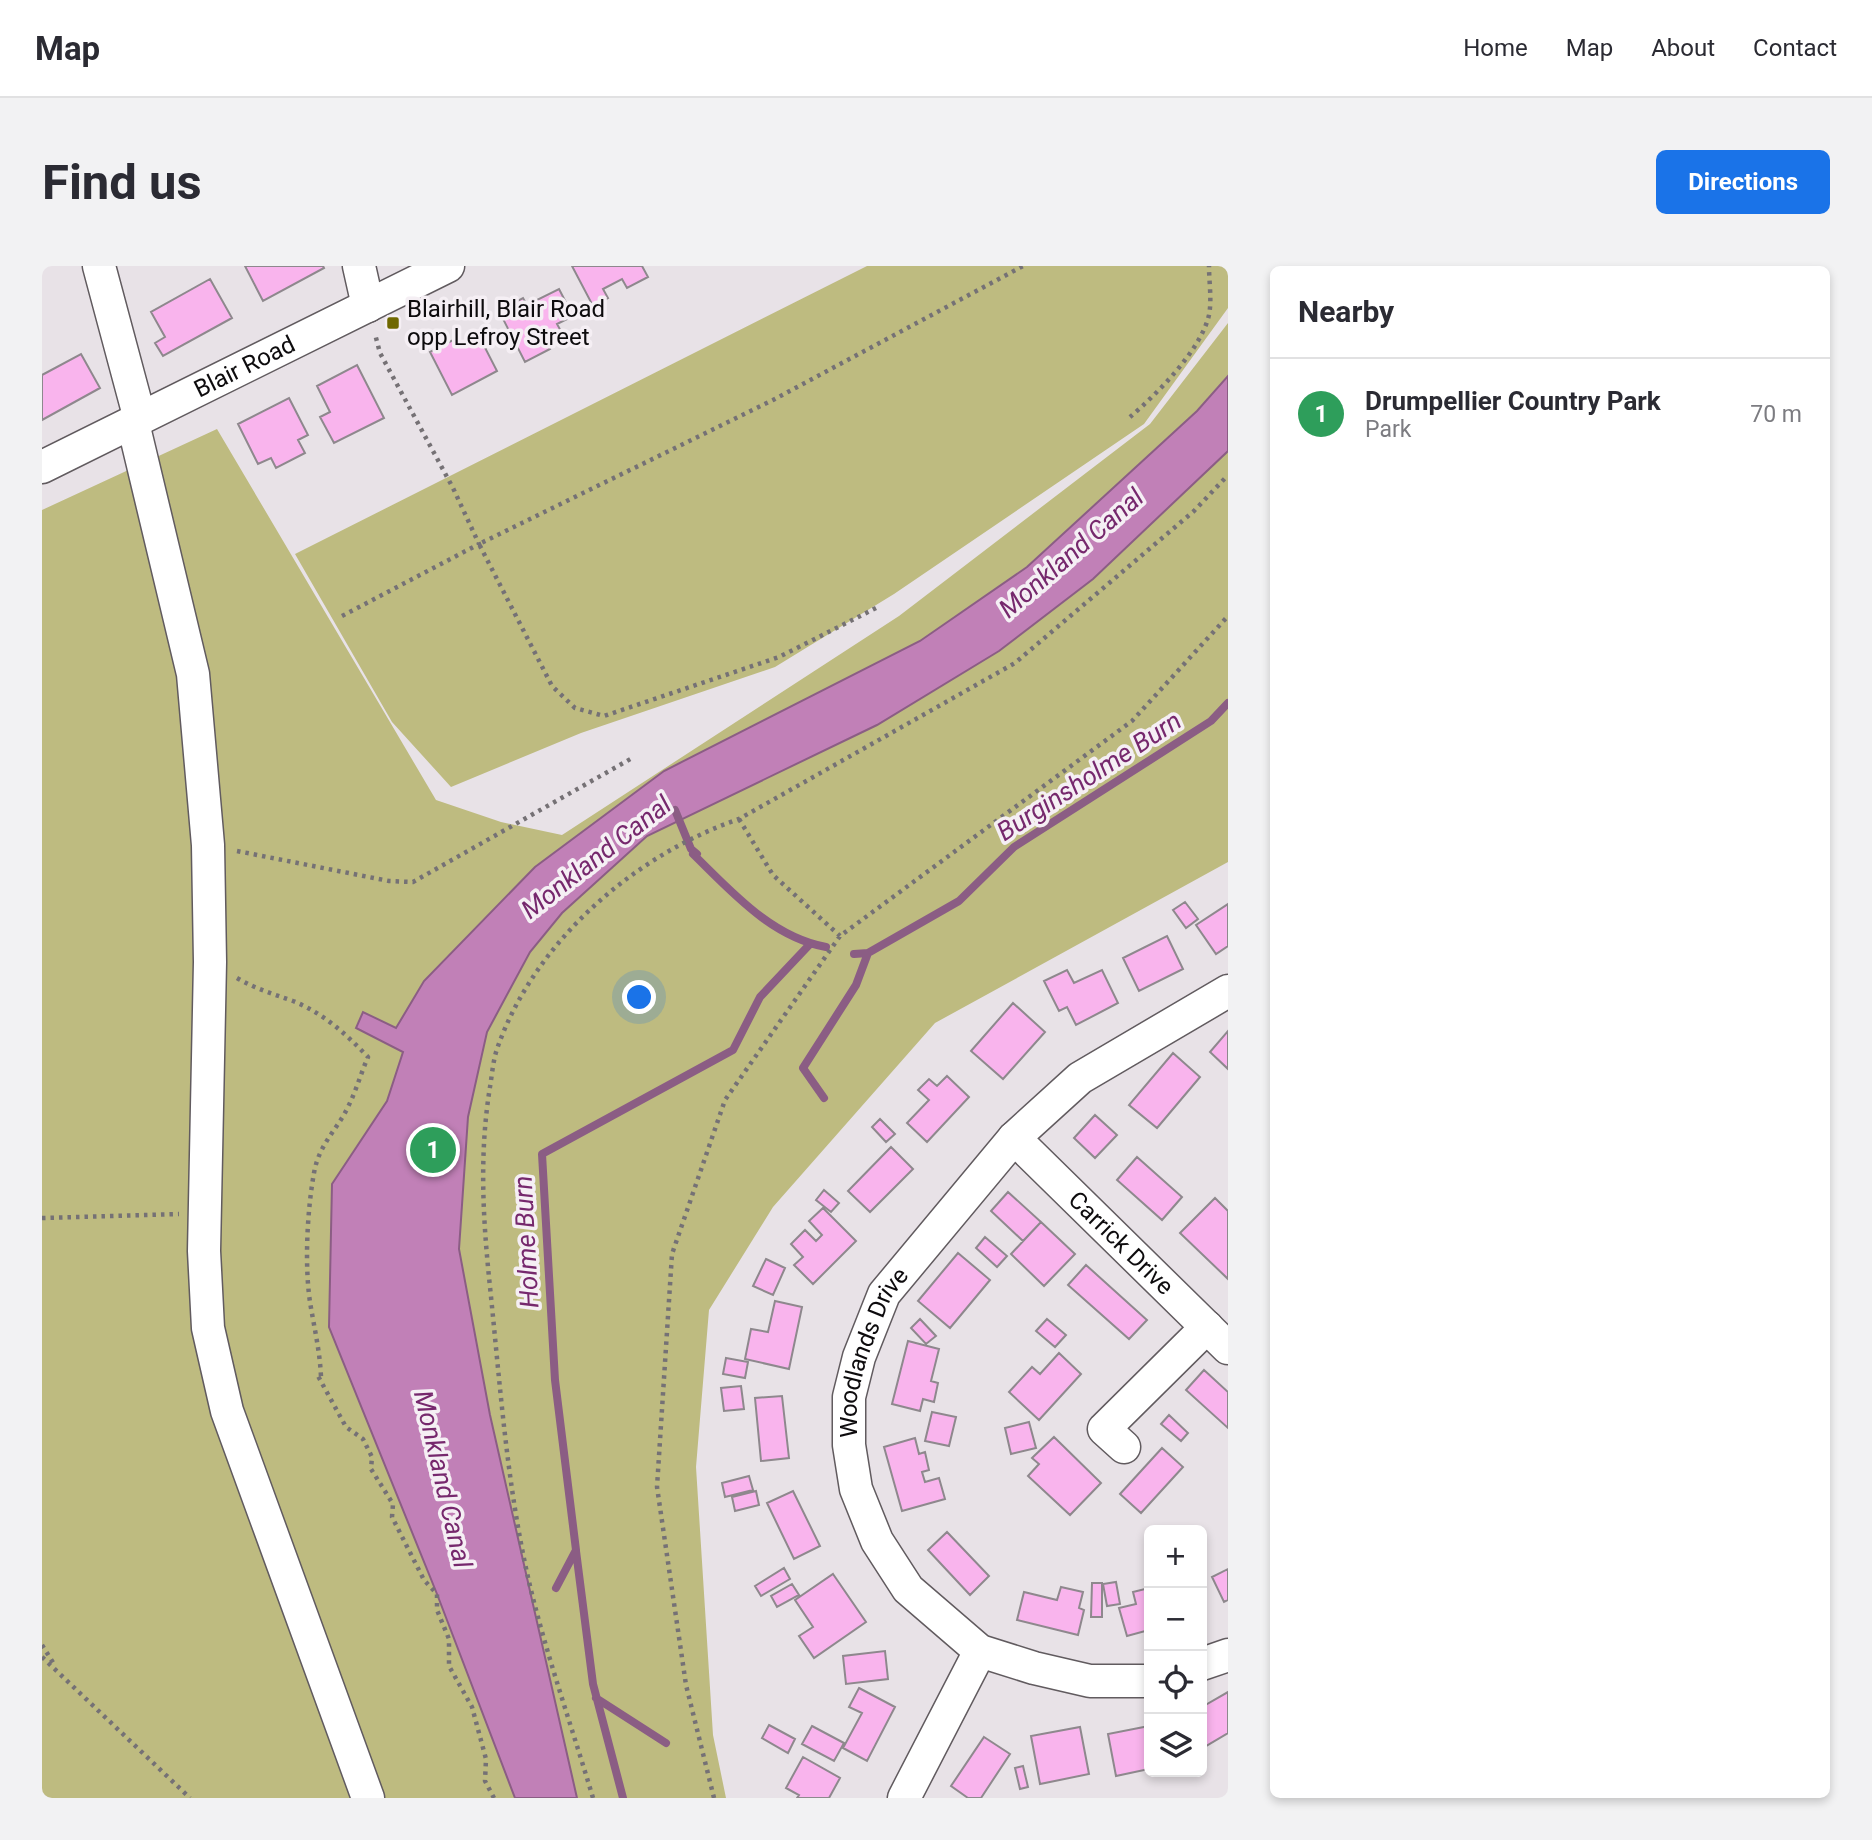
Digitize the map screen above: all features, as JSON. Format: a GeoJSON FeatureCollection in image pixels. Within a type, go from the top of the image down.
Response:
{"type":"FeatureCollection","features":[{"type":"Feature","properties":{"kind":"street"},"geometry":{"type":"LineString","coordinates":[[99,266],[192,674],[208,845],[210,962],[204,1213],[208,1328],[227,1411],[368,1798]]}},
{"type":"Feature","properties":{"kind":"street"},"geometry":{"type":"LineString","coordinates":[[359,266],[368,306]]}},
{"type":"Feature","properties":{"kind":"street","name":"Blair Road"},"geometry":{"type":"LineString","coordinates":[[42,467],[448,266]]}},
{"type":"Feature","properties":{"kind":"street","name":"Woodlands Drive"},"geometry":{"type":"LineString","coordinates":[[1144,1681],[1090,1681],[1034,1668],[980,1651],[908,1589],[877,1541],[856,1489],[849,1445],[849,1397],[859,1357],[884,1294],[1014,1138],[1080,1078],[1228,990]]}},
{"type":"Feature","properties":{"kind":"street","name":"Carrick Drive"},"geometry":{"type":"LineString","coordinates":[[1014,1138],[1217,1338]]}},
{"type":"Feature","properties":{"kind":"street"},"geometry":{"type":"LineString","coordinates":[[1105,1430],[1217,1338]]}},
{"type":"Feature","properties":{"kind":"street"},"geometry":{"type":"LineString","coordinates":[[904,1798],[980,1651]]}},
{"type":"Feature","properties":{"kind":"street"},"geometry":{"type":"LineString","coordinates":[[1207,1662],[1228,1655]]}},
{"type":"Feature","properties":{"kind":"path"},"geometry":{"type":"LineString","coordinates":[[342,616],[479,544],[773,400],[1023,266]]}},
{"type":"Feature","properties":{"kind":"path"},"geometry":{"type":"LineString","coordinates":[[1130,417],[1157,394],[1204,330],[1209,312],[1209,266]]}},
{"type":"Feature","properties":{"kind":"path"},"geometry":{"type":"LineString","coordinates":[[368,306],[380,353],[453,488],[552,686],[575,708],[604,716],[779,657],[876,608]]}},
{"type":"Feature","properties":{"kind":"path"},"geometry":{"type":"LineString","coordinates":[[593,1798],[535,1604],[513,1493],[486,1242],[482,1135],[496,1051],[524,990],[544,960],[582,920],[620,886],[662,855],[706,831],[739,819],[1016,663],[1194,511],[1228,475]]}},
{"type":"Feature","properties":{"kind":"path"},"geometry":{"type":"LineString","coordinates":[[713,1798],[686,1685],[657,1487],[672,1254],[725,1100],[840,936],[1132,721],[1228,616]]}},
{"type":"Feature","properties":{"kind":"path"},"geometry":{"type":"LineString","coordinates":[[208,845],[389,881],[413,882],[634,757]]}},
{"type":"Feature","properties":{"kind":"path"},"geometry":{"type":"LineString","coordinates":[[739,819],[773,874],[840,936]]}},
{"type":"Feature","properties":{"kind":"path"},"geometry":{"type":"LineString","coordinates":[[210,962],[263,993],[294,1002],[338,1026],[368,1056],[347,1110],[330,1131],[314,1172],[308,1214],[308,1260],[310,1306],[321,1367],[321,1377],[318,1376],[346,1427],[363,1439],[372,1457],[371,1469],[393,1504],[392,1517],[424,1580],[438,1594],[437,1610],[449,1639],[449,1666],[472,1707],[486,1759],[485,1782],[494,1798]]}},
{"type":"Feature","properties":{"kind":"path"},"geometry":{"type":"LineString","coordinates":[[42,1218],[204,1213]]}},
{"type":"Feature","properties":{"kind":"path"},"geometry":{"type":"LineString","coordinates":[[42,1645],[56,1668]]}},
{"type":"Feature","properties":{"kind":"path"},"geometry":{"type":"LineString","coordinates":[[42,1657],[191,1798]]}},
{"type":"Feature","properties":{"kind":"shaded area"},"geometry":{"type":"Polygon","coordinates":[[[867,266],[1228,266],[1228,308],[1144,424],[894,594],[775,667],[581,733],[451,787],[392,722],[295,554],[867,266]]]}},
{"type":"Feature","properties":{"kind":"shaded area"},"geometry":{"type":"Polygon","coordinates":[[[1228,323],[1228,862],[935,1023],[773,1207],[709,1310],[696,1467],[713,1735],[726,1798],[42,1798],[42,510],[217,429],[436,800],[501,822],[562,835],[899,616],[1150,424],[1228,323]]]}},
{"type":"Feature","properties":{"kind":"water","name":"Monkland Canal"},"geometry":{"type":"Polygon","coordinates":[[[1228,376],[1228,451],[1093,579],[999,651],[877,725],[647,836],[562,913],[530,952],[487,1032],[468,1117],[459,1249],[490,1415],[577,1798],[515,1798],[437,1594],[329,1327],[332,1184],[387,1101],[403,1052],[356,1028],[363,1012],[396,1028],[424,981],[535,867],[664,771],[920,641],[1027,567],[1197,411],[1228,376]]]}},
{"type":"Feature","properties":{"kind":"building"},"geometry":{"type":"Polygon","coordinates":[[[245,266],[323,266],[324,268],[263,301],[245,266]]]}},
{"type":"Feature","properties":{"kind":"building"},"geometry":{"type":"Polygon","coordinates":[[[572,266],[642,266],[648,277],[627,288],[622,279],[603,289],[608,298],[593,306],[572,266]]]}},
{"type":"Feature","properties":{"kind":"building"},"geometry":{"type":"Polygon","coordinates":[[[210,279],[232,318],[163,356],[155,343],[165,337],[151,312],[210,279]]]}},
{"type":"Feature","properties":{"kind":"building"},"geometry":{"type":"Polygon","coordinates":[[[559,289],[573,316],[557,324],[562,333],[546,341],[550,349],[525,362],[499,311],[523,298],[527,305],[559,289]]]}},
{"type":"Feature","properties":{"kind":"building"},"geometry":{"type":"Polygon","coordinates":[[[478,334],[497,371],[452,395],[430,352],[455,339],[458,345],[478,334]]]}},
{"type":"Feature","properties":{"kind":"building"},"geometry":{"type":"Polygon","coordinates":[[[81,354],[100,388],[42,420],[42,375],[81,354]]]}},
{"type":"Feature","properties":{"kind":"building"},"geometry":{"type":"Polygon","coordinates":[[[357,365],[384,418],[334,443],[320,417],[330,412],[317,386],[357,365]]]}},
{"type":"Feature","properties":{"kind":"building"},"geometry":{"type":"Polygon","coordinates":[[[289,398],[308,435],[298,440],[305,453],[276,468],[271,458],[258,464],[238,424],[289,398]]]}},
{"type":"Feature","properties":{"kind":"building"},"geometry":{"type":"Polygon","coordinates":[[[1185,902],[1198,919],[1186,928],[1173,910],[1185,902]]]}},
{"type":"Feature","properties":{"kind":"building"},"geometry":{"type":"Polygon","coordinates":[[[1228,904],[1228,946],[1216,954],[1196,925],[1228,904]]]}},
{"type":"Feature","properties":{"kind":"building"},"geometry":{"type":"Polygon","coordinates":[[[1167,936],[1183,969],[1139,991],[1123,958],[1167,936]]]}},
{"type":"Feature","properties":{"kind":"building"},"geometry":{"type":"Polygon","coordinates":[[[1067,970],[1074,983],[1102,970],[1118,1003],[1076,1025],[1067,1007],[1059,1011],[1044,981],[1067,970]]]}},
{"type":"Feature","properties":{"kind":"building"},"geometry":{"type":"Polygon","coordinates":[[[1013,1003],[1045,1032],[1003,1079],[971,1051],[1013,1003]]]}},
{"type":"Feature","properties":{"kind":"building"},"geometry":{"type":"Polygon","coordinates":[[[1228,1031],[1228,1069],[1210,1052],[1228,1031]]]}},
{"type":"Feature","properties":{"kind":"building"},"geometry":{"type":"Polygon","coordinates":[[[1173,1053],[1200,1077],[1157,1128],[1129,1105],[1173,1053]]]}},
{"type":"Feature","properties":{"kind":"building"},"geometry":{"type":"Polygon","coordinates":[[[947,1076],[969,1097],[927,1142],[907,1123],[929,1100],[918,1090],[929,1079],[937,1086],[947,1076]]]}},
{"type":"Feature","properties":{"kind":"building"},"geometry":{"type":"Polygon","coordinates":[[[1095,1115],[1117,1135],[1095,1158],[1074,1138],[1095,1115]]]}},
{"type":"Feature","properties":{"kind":"building"},"geometry":{"type":"Polygon","coordinates":[[[880,1119],[895,1134],[886,1142],[872,1127],[880,1119]]]}},
{"type":"Feature","properties":{"kind":"building"},"geometry":{"type":"Polygon","coordinates":[[[891,1147],[913,1169],[870,1212],[848,1191],[891,1147]]]}},
{"type":"Feature","properties":{"kind":"building"},"geometry":{"type":"Polygon","coordinates":[[[1137,1157],[1182,1197],[1162,1220],[1117,1180],[1137,1157]]]}},
{"type":"Feature","properties":{"kind":"building"},"geometry":{"type":"Polygon","coordinates":[[[824,1190],[839,1203],[831,1212],[816,1200],[824,1190]]]}},
{"type":"Feature","properties":{"kind":"building"},"geometry":{"type":"Polygon","coordinates":[[[1008,1192],[1041,1222],[1023,1241],[991,1211],[1008,1192]]]}},
{"type":"Feature","properties":{"kind":"building"},"geometry":{"type":"Polygon","coordinates":[[[1215,1198],[1228,1211],[1228,1279],[1180,1233],[1215,1198]]]}},
{"type":"Feature","properties":{"kind":"building"},"geometry":{"type":"Polygon","coordinates":[[[823,1208],[856,1241],[813,1284],[794,1265],[803,1257],[791,1244],[805,1230],[816,1241],[822,1235],[809,1221],[823,1208]]]}},
{"type":"Feature","properties":{"kind":"building"},"geometry":{"type":"Polygon","coordinates":[[[1041,1222],[1075,1254],[1044,1286],[1011,1254],[1041,1222]]]}},
{"type":"Feature","properties":{"kind":"building"},"geometry":{"type":"Polygon","coordinates":[[[985,1237],[1007,1256],[997,1267],[976,1248],[985,1237]]]}},
{"type":"Feature","properties":{"kind":"building"},"geometry":{"type":"Polygon","coordinates":[[[958,1253],[990,1280],[950,1328],[918,1301],[958,1253]]]}},
{"type":"Feature","properties":{"kind":"building"},"geometry":{"type":"Polygon","coordinates":[[[766,1259],[785,1268],[773,1295],[753,1286],[766,1259]]]}},
{"type":"Feature","properties":{"kind":"building"},"geometry":{"type":"Polygon","coordinates":[[[1086,1265],[1147,1320],[1129,1339],[1068,1285],[1086,1265]]]}},
{"type":"Feature","properties":{"kind":"building"},"geometry":{"type":"Polygon","coordinates":[[[775,1301],[802,1307],[789,1369],[745,1359],[751,1329],[768,1332],[775,1301]]]}},
{"type":"Feature","properties":{"kind":"building"},"geometry":{"type":"Polygon","coordinates":[[[920,1319],[936,1336],[926,1344],[911,1328],[920,1319]]]}},
{"type":"Feature","properties":{"kind":"building"},"geometry":{"type":"Polygon","coordinates":[[[1047,1319],[1066,1335],[1055,1347],[1036,1331],[1047,1319]]]}},
{"type":"Feature","properties":{"kind":"building"},"geometry":{"type":"Polygon","coordinates":[[[908,1341],[939,1349],[931,1381],[938,1383],[934,1402],[923,1399],[920,1411],[892,1404],[908,1341]]]}},
{"type":"Feature","properties":{"kind":"building"},"geometry":{"type":"Polygon","coordinates":[[[1059,1353],[1081,1374],[1039,1420],[1009,1392],[1032,1367],[1040,1374],[1059,1353]]]}},
{"type":"Feature","properties":{"kind":"building"},"geometry":{"type":"Polygon","coordinates":[[[726,1358],[748,1362],[745,1378],[723,1374],[726,1358]]]}},
{"type":"Feature","properties":{"kind":"building"},"geometry":{"type":"Polygon","coordinates":[[[1204,1370],[1228,1392],[1228,1428],[1186,1390],[1204,1370]]]}},
{"type":"Feature","properties":{"kind":"building"},"geometry":{"type":"Polygon","coordinates":[[[741,1386],[744,1409],[724,1411],[721,1388],[741,1386]]]}},
{"type":"Feature","properties":{"kind":"building"},"geometry":{"type":"Polygon","coordinates":[[[782,1396],[789,1458],[761,1461],[755,1398],[782,1396]]]}},
{"type":"Feature","properties":{"kind":"building"},"geometry":{"type":"Polygon","coordinates":[[[932,1412],[956,1417],[949,1446],[925,1441],[932,1412]]]}},
{"type":"Feature","properties":{"kind":"building"},"geometry":{"type":"Polygon","coordinates":[[[1169,1415],[1188,1433],[1181,1441],[1161,1424],[1169,1415]]]}},
{"type":"Feature","properties":{"kind":"building"},"geometry":{"type":"Polygon","coordinates":[[[1029,1422],[1036,1448],[1011,1454],[1005,1428],[1029,1422]]]}},
{"type":"Feature","properties":{"kind":"building"},"geometry":{"type":"Polygon","coordinates":[[[1054,1437],[1101,1483],[1070,1515],[1028,1476],[1039,1464],[1032,1458],[1054,1437]]]}},
{"type":"Feature","properties":{"kind":"building"},"geometry":{"type":"Polygon","coordinates":[[[915,1438],[919,1454],[925,1452],[929,1470],[922,1472],[925,1482],[939,1478],[945,1499],[902,1511],[884,1447],[915,1438]]]}},
{"type":"Feature","properties":{"kind":"building"},"geometry":{"type":"Polygon","coordinates":[[[1162,1448],[1183,1467],[1141,1513],[1120,1494],[1162,1448]]]}},
{"type":"Feature","properties":{"kind":"building"},"geometry":{"type":"Polygon","coordinates":[[[749,1476],[753,1490],[725,1497],[722,1483],[749,1476]]]}},
{"type":"Feature","properties":{"kind":"building"},"geometry":{"type":"Polygon","coordinates":[[[756,1491],[759,1505],[735,1511],[732,1497],[756,1491]]]}},
{"type":"Feature","properties":{"kind":"building"},"geometry":{"type":"Polygon","coordinates":[[[793,1491],[820,1546],[794,1559],[767,1503],[793,1491]]]}},
{"type":"Feature","properties":{"kind":"building"},"geometry":{"type":"Polygon","coordinates":[[[947,1532],[989,1576],[970,1595],[928,1550],[947,1532]]]}},
{"type":"Feature","properties":{"kind":"building"},"geometry":{"type":"Polygon","coordinates":[[[784,1568],[790,1579],[761,1596],[755,1586],[784,1568]]]}},
{"type":"Feature","properties":{"kind":"building"},"geometry":{"type":"Polygon","coordinates":[[[1228,1569],[1228,1600],[1224,1602],[1212,1577],[1228,1569]]]}},
{"type":"Feature","properties":{"kind":"building"},"geometry":{"type":"Polygon","coordinates":[[[833,1574],[866,1622],[814,1658],[799,1636],[813,1627],[795,1600],[833,1574]]]}},
{"type":"Feature","properties":{"kind":"building"},"geometry":{"type":"Polygon","coordinates":[[[1116,1582],[1120,1604],[1107,1606],[1103,1584],[1116,1582]]]}},
{"type":"Feature","properties":{"kind":"building"},"geometry":{"type":"Polygon","coordinates":[[[1092,1583],[1102,1583],[1102,1617],[1091,1617],[1092,1583]]]}},
{"type":"Feature","properties":{"kind":"building"},"geometry":{"type":"Polygon","coordinates":[[[792,1584],[799,1595],[777,1607],[771,1596],[792,1584]]]}},
{"type":"Feature","properties":{"kind":"building"},"geometry":{"type":"Polygon","coordinates":[[[1061,1587],[1083,1592],[1079,1608],[1084,1610],[1078,1635],[1017,1620],[1024,1592],[1057,1600],[1061,1587]]]}},
{"type":"Feature","properties":{"kind":"building"},"geometry":{"type":"Polygon","coordinates":[[[1144,1589],[1144,1631],[1127,1636],[1119,1608],[1136,1604],[1133,1592],[1144,1589]]]}},
{"type":"Feature","properties":{"kind":"building"},"geometry":{"type":"Polygon","coordinates":[[[885,1651],[888,1679],[846,1684],[843,1656],[885,1651]]]}},
{"type":"Feature","properties":{"kind":"building"},"geometry":{"type":"Polygon","coordinates":[[[859,1688],[895,1707],[867,1761],[843,1748],[862,1713],[849,1707],[859,1688]]]}},
{"type":"Feature","properties":{"kind":"building"},"geometry":{"type":"Polygon","coordinates":[[[1228,1692],[1228,1733],[1207,1745],[1207,1714],[1207,1704],[1228,1692]]]}},
{"type":"Feature","properties":{"kind":"building"},"geometry":{"type":"Polygon","coordinates":[[[769,1725],[795,1739],[788,1753],[762,1738],[769,1725]]]}},
{"type":"Feature","properties":{"kind":"building"},"geometry":{"type":"Polygon","coordinates":[[[812,1726],[844,1743],[834,1761],[802,1744],[812,1726]]]}},
{"type":"Feature","properties":{"kind":"building"},"geometry":{"type":"Polygon","coordinates":[[[1080,1727],[1089,1774],[1040,1784],[1031,1736],[1080,1727]]]}},
{"type":"Feature","properties":{"kind":"building"},"geometry":{"type":"Polygon","coordinates":[[[1144,1727],[1144,1770],[1116,1776],[1108,1734],[1144,1727]]]}},
{"type":"Feature","properties":{"kind":"building"},"geometry":{"type":"Polygon","coordinates":[[[984,1737],[1010,1754],[981,1798],[968,1798],[951,1786],[984,1737]]]}},
{"type":"Feature","properties":{"kind":"building"},"geometry":{"type":"Polygon","coordinates":[[[803,1757],[840,1778],[829,1798],[797,1798],[799,1795],[786,1788],[803,1757]]]}},
{"type":"Feature","properties":{"kind":"building"},"geometry":{"type":"Polygon","coordinates":[[[1023,1766],[1028,1787],[1020,1789],[1015,1768],[1023,1766]]]}},
{"type":"Feature","properties":{"kind":"waterway","name":"Burginsholme Burn"},"geometry":{"type":"LineString","coordinates":[[854,954],[868,953],[959,901],[1014,847],[1211,721],[1228,703]]}},
{"type":"Feature","properties":{"kind":"waterway","name":"Monkland Canal"},"geometry":{"type":"LineString","coordinates":[[675,810],[691,849],[697,854]]}},
{"type":"Feature","properties":{"kind":"waterway","name":"Burginsholme Burn"},"geometry":{"type":"LineString","coordinates":[[693,854],[737,897],[770,923],[806,942],[826,947]]}},
{"type":"Feature","properties":{"kind":"waterway","name":"Holme Burn"},"geometry":{"type":"LineString","coordinates":[[556,1588],[576,1550],[555,1380],[542,1154],[733,1050],[760,997],[810,944]]}},
{"type":"Feature","properties":{"kind":"waterway"},"geometry":{"type":"LineString","coordinates":[[824,1098],[803,1068],[856,985],[868,953]]}},
{"type":"Feature","properties":{"kind":"waterway","name":"Holme Burn"},"geometry":{"type":"LineString","coordinates":[[576,1551],[593,1684],[623,1798]]}},
{"type":"Feature","properties":{"kind":"waterway"},"geometry":{"type":"LineString","coordinates":[[596,1698],[666,1743]]}},
{"type":"Feature","properties":{"kind":"place","name":"Blairhill, Blair Road opp Lefroy Street"},"geometry":{"type":"Point","coordinates":[393,323]}},
{"type":"Feature","properties":{"kind":"place","name":"Drumpellier Country Park"},"geometry":{"type":"Point","coordinates":[433,1150]}}]}
